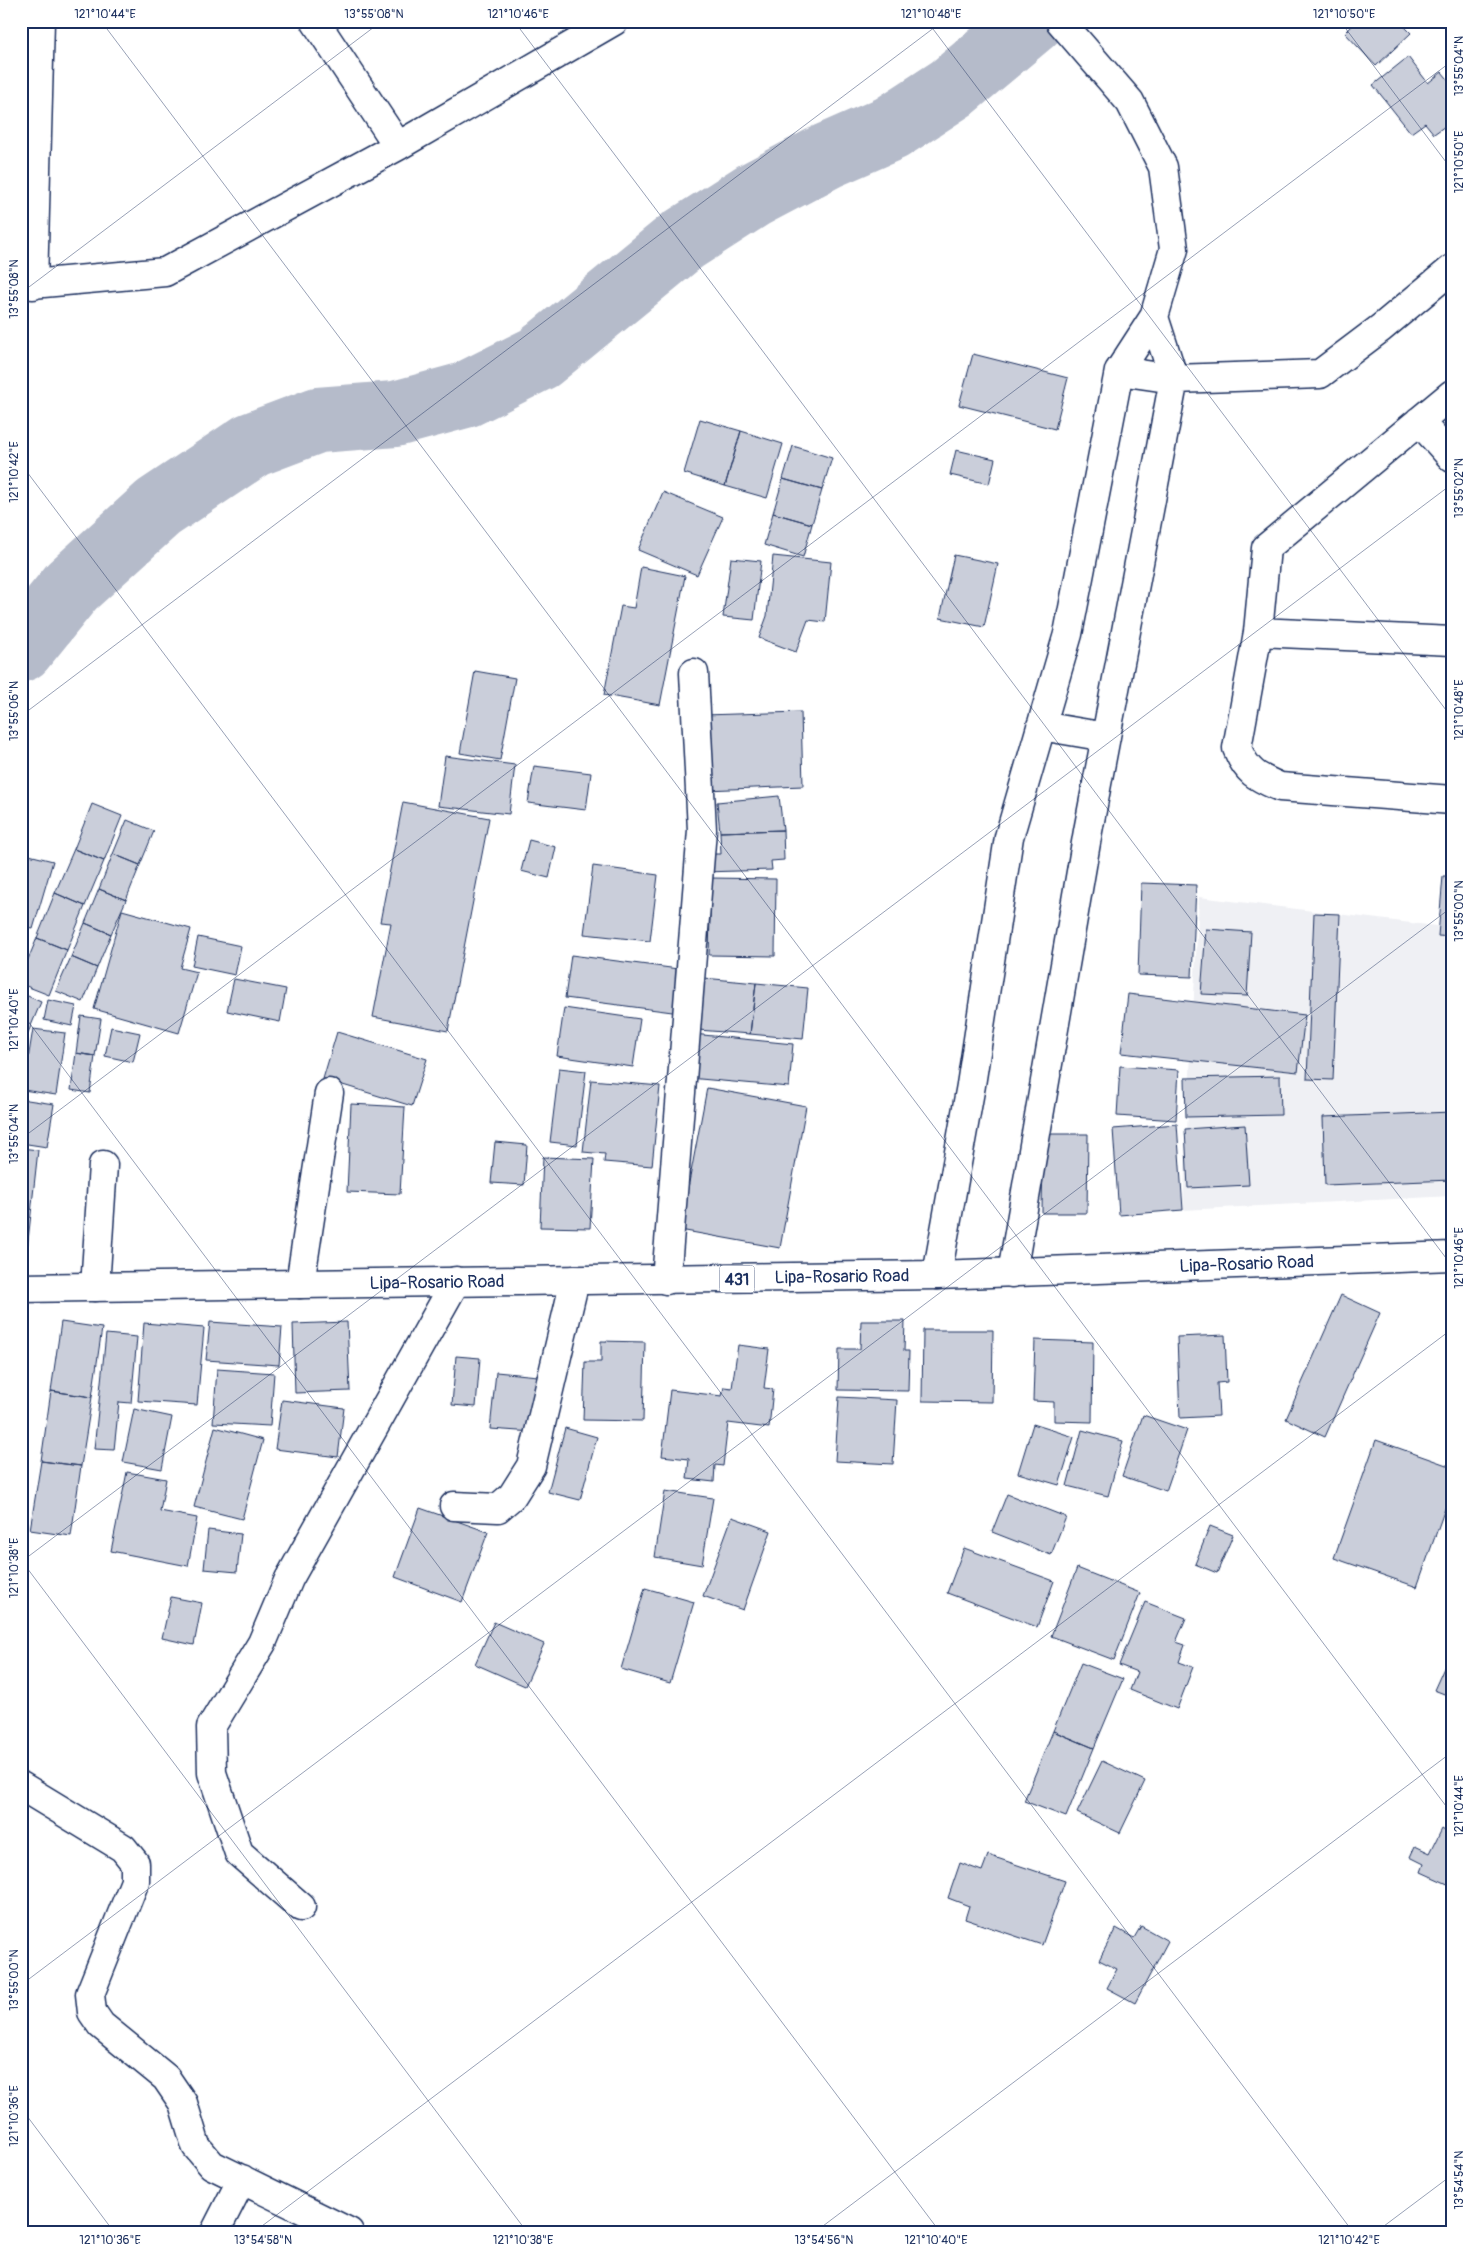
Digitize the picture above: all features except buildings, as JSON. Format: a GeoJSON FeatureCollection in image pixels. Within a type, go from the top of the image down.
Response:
{"type":"FeatureCollection","features":[{"type":"Feature","properties":{"kind":"street"},"geometry":{"type":"LineString","coordinates":[[40,21],[27,285],[165,272],[398,146],[584,28],[614,21]]}},
{"type":"Feature","properties":{"kind":"street"},"geometry":{"type":"LineString","coordinates":[[315,21],[398,146]]}},
{"type":"Feature","properties":{"kind":"street"},"geometry":{"type":"LineString","coordinates":[[937,1275],[971,1085],[1009,837],[1068,634],[1119,371],[1154,317],[1174,249],[1164,167],[1130,102],[1060,21]]}},
{"type":"Feature","properties":{"kind":"street"},"geometry":{"type":"LineString","coordinates":[[1119,371],[1174,379],[1320,374],[1381,328],[1452,269]]}},
{"type":"Feature","properties":{"kind":"street"},"geometry":{"type":"LineString","coordinates":[[1012,1273],[1088,831],[1174,379],[1154,317]]}},
{"type":"Feature","properties":{"kind":"street"},"geometry":{"type":"LineString","coordinates":[[1452,394],[1266,548],[1258,632],[1237,748],[1243,764],[1256,776],[1280,787],[1452,800]]}},
{"type":"Feature","properties":{"kind":"street"},"geometry":{"type":"LineString","coordinates":[[1419,421],[1452,458]]}},
{"type":"Feature","properties":{"kind":"street"},"geometry":{"type":"LineString","coordinates":[[1258,632],[1452,641]]}},
{"type":"Feature","properties":{"kind":"street"},"geometry":{"type":"LineString","coordinates":[[666,1280],[702,830],[694,673]]}},
{"type":"Feature","properties":{"kind":"street"},"geometry":{"type":"LineString","coordinates":[[1041,726],[1106,737]]}},
{"type":"Feature","properties":{"kind":"street"},"geometry":{"type":"LineString","coordinates":[[300,1284],[329,1093]]}},
{"type":"Feature","properties":{"kind":"street"},"geometry":{"type":"LineString","coordinates":[[95,1287],[102,1165]]}},
{"type":"Feature","properties":{"kind":"street","name":"Lipa-Rosario Road"},"geometry":{"type":"LineString","coordinates":[[21,1288],[937,1275],[1452,1256]]}},
{"type":"Feature","properties":{"kind":"street"},"geometry":{"type":"LineString","coordinates":[[454,1506],[498,1508],[512,1496],[531,1466],[575,1280]]}},
{"type":"Feature","properties":{"kind":"street"},"geometry":{"type":"LineString","coordinates":[[301,1907],[239,1853],[212,1773],[210,1727],[262,1643],[289,1579],[456,1281]]}},
{"type":"Feature","properties":{"kind":"street"},"geometry":{"type":"LineString","coordinates":[[21,1786],[123,1848],[135,1863],[135,1881],[90,1994],[92,2012],[101,2025],[166,2078],[183,2103],[196,2146],[212,2165],[349,2232]]}},
{"type":"Feature","properties":{"kind":"street"},"geometry":{"type":"LineString","coordinates":[[215,2232],[242,2179]]}},
{"type":"Feature","properties":{"kind":"shaded area"},"geometry":{"type":"Polygon","coordinates":[[[1199,897],[1452,928],[1452,1196],[1183,1210],[1199,897]]]}},
{"type":"Feature","properties":{"kind":"waterway"},"geometry":{"type":"LineString","coordinates":[[21,649],[72,586],[158,508],[252,445],[318,420],[395,414],[465,395],[539,358],[683,240],[753,195],[827,156],[891,128],[952,88],[1032,21]]}}]}
